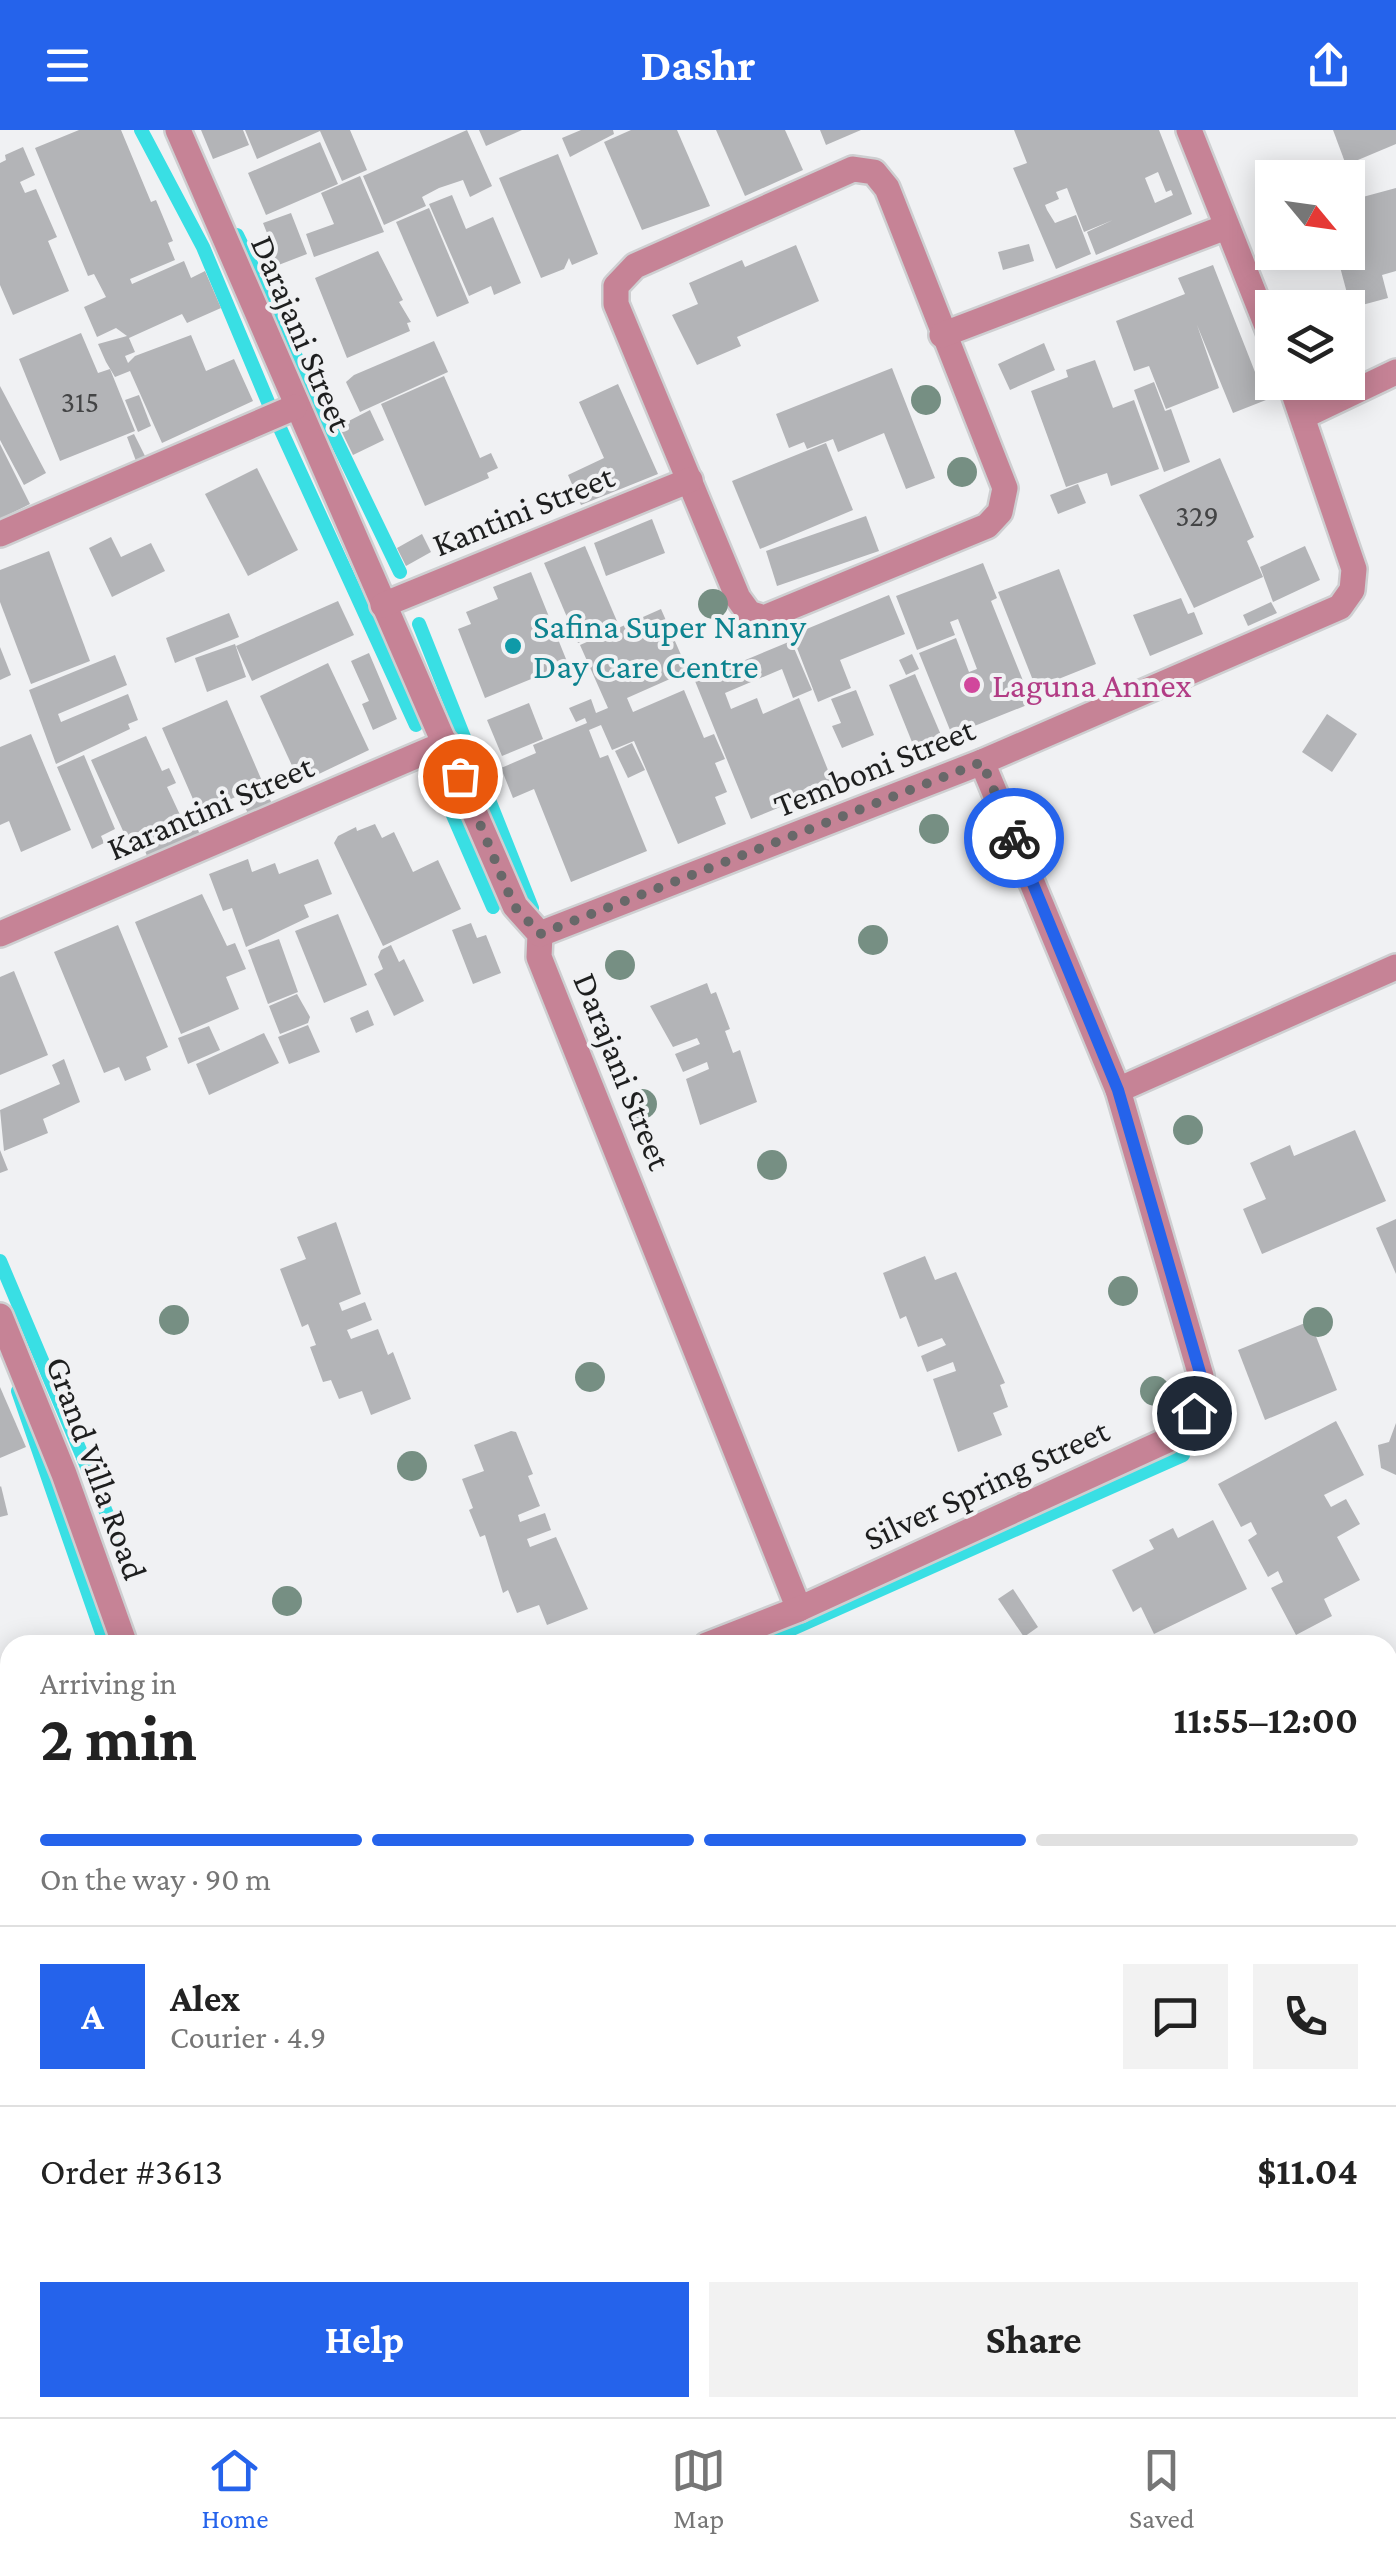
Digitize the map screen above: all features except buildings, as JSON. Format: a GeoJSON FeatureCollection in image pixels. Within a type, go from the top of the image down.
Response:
{"type":"FeatureCollection","features":[{"type":"Feature","properties":{"kind":"street","name":"Darajani Street"},"geometry":{"type":"LineString","coordinates":[[178,130],[514,906],[540,934],[539,957],[799,1609]]}},
{"type":"Feature","properties":{"kind":"street"},"geometry":{"type":"LineString","coordinates":[[1188,130],[1255,298]]}},
{"type":"Feature","properties":{"kind":"street"},"geometry":{"type":"LineString","coordinates":[[853,169],[874,172],[887,188],[1005,488],[1000,512],[987,526],[764,618],[742,606],[690,480],[616,304],[616,286],[635,266],[853,169]]}},
{"type":"Feature","properties":{"kind":"street"},"geometry":{"type":"LineString","coordinates":[[942,335],[1226,227]]}},
{"type":"Feature","properties":{"kind":"street"},"geometry":{"type":"LineString","coordinates":[[1304,416],[1396,372]]}},
{"type":"Feature","properties":{"kind":"street","name":"Temboni Street"},"geometry":{"type":"LineString","coordinates":[[540,934],[982,762],[1331,612],[1348,600],[1354,569],[1297,400]]}},
{"type":"Feature","properties":{"kind":"street"},"geometry":{"type":"LineString","coordinates":[[0,534],[295,407]]}},
{"type":"Feature","properties":{"kind":"street","name":"Kantini Street"},"geometry":{"type":"LineString","coordinates":[[384,605],[690,480]]}},
{"type":"Feature","properties":{"kind":"street","name":"Karantini Street"},"geometry":{"type":"LineString","coordinates":[[0,934],[446,744]]}},
{"type":"Feature","properties":{"kind":"street","name":"Silver Spring Street"},"geometry":{"type":"LineString","coordinates":[[733,1635],[799,1609],[1168,1440],[1194,1413],[1201,1376],[1118,1090],[982,762]]}},
{"type":"Feature","properties":{"kind":"street"},"geometry":{"type":"LineString","coordinates":[[1118,1090],[1396,967]]}},
{"type":"Feature","properties":{"kind":"street","name":"Grand Villa Road"},"geometry":{"type":"LineString","coordinates":[[0,1316],[7,1348],[121,1635]]}},
{"type":"Feature","properties":{"kind":"waterway"},"geometry":{"type":"LineString","coordinates":[[141,130],[203,247],[268,402]]}},
{"type":"Feature","properties":{"kind":"waterway"},"geometry":{"type":"LineString","coordinates":[[237,235],[400,572]]}},
{"type":"Feature","properties":{"kind":"waterway"},"geometry":{"type":"LineString","coordinates":[[279,426],[416,725]]}},
{"type":"Feature","properties":{"kind":"waterway"},"geometry":{"type":"LineString","coordinates":[[419,624],[532,908]]}},
{"type":"Feature","properties":{"kind":"waterway"},"geometry":{"type":"LineString","coordinates":[[435,774],[493,907]]}},
{"type":"Feature","properties":{"kind":"waterway"},"geometry":{"type":"LineString","coordinates":[[0,1261],[120,1545]]}},
{"type":"Feature","properties":{"kind":"waterway"},"geometry":{"type":"LineString","coordinates":[[18,1391],[103,1635]]}},
{"type":"Feature","properties":{"kind":"waterway"},"geometry":{"type":"LineString","coordinates":[[778,1635],[1183,1455]]}},
{"type":"Feature","properties":{"kind":"way so far"},"geometry":{"type":"LineString","coordinates":[[460,776],[514,906],[540,934],[982,762],[1014,838]]}},
{"type":"Feature","properties":{"kind":"place","name":"Safina Super Nanny Day Care Centre"},"geometry":{"type":"Point","coordinates":[513,646]}},
{"type":"Feature","properties":{"kind":"place","name":"Laguna Annex"},"geometry":{"type":"Point","coordinates":[972,685]}},
{"type":"Feature","properties":{"kind":"route"},"geometry":{"type":"LineString","coordinates":[[1014,838],[1118,1090],[1201,1376],[1194,1413]]}}]}
